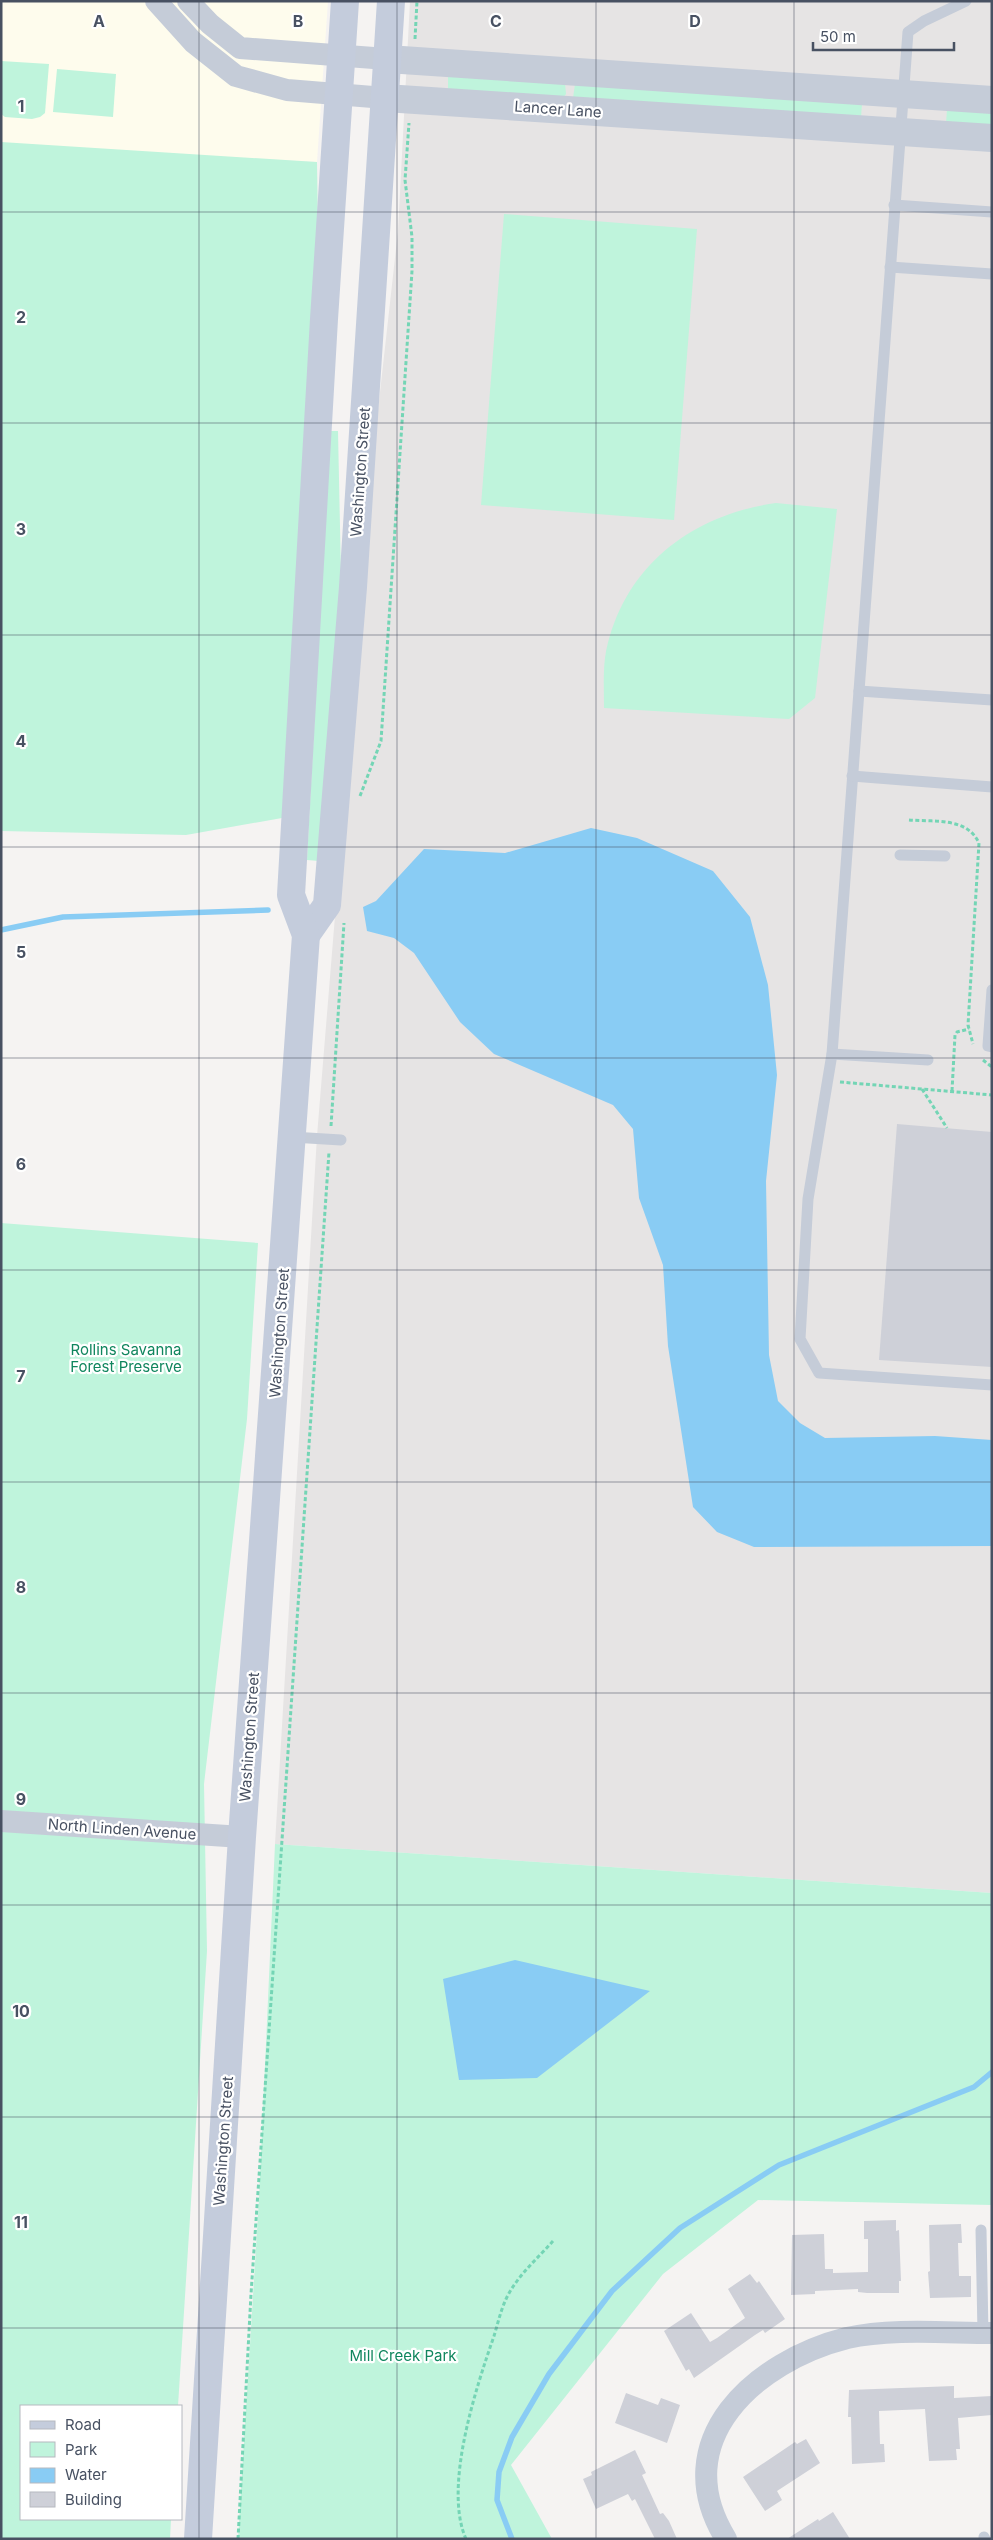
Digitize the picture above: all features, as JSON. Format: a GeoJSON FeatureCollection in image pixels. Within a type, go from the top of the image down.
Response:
{"type":"FeatureCollection","features":[{"type":"Feature","properties":{"kind":"main road","name":"Washington Street"},"geometry":{"type":"LineString","coordinates":[[198,2539],[242,1837],[306,935],[291,895],[345,1]]}},
{"type":"Feature","properties":{"kind":"main road","name":"Washington Street"},"geometry":{"type":"LineString","coordinates":[[306,935],[327,905],[353,587],[391,1]]}},
{"type":"Feature","properties":{"kind":"street","name":"Lancer Lane"},"geometry":{"type":"LineString","coordinates":[[156,1],[193,42],[236,76],[287,90],[992,138]]}},
{"type":"Feature","properties":{"kind":"street"},"geometry":{"type":"LineString","coordinates":[[188,1],[210,24],[240,48],[992,100]]}},
{"type":"Feature","properties":{"kind":"street","name":"North Linden Avenue"},"geometry":{"type":"LineString","coordinates":[[1,1821],[242,1837]]}},
{"type":"Feature","properties":{"kind":"street"},"geometry":{"type":"LineString","coordinates":[[726,2539],[712,2512],[707,2484],[708,2460],[715,2433],[731,2407],[758,2379],[801,2354],[846,2339],[872,2334],[987,2333]]}},
{"type":"Feature","properties":{"kind":"lane"},"geometry":{"type":"LineString","coordinates":[[966,1],[924,21],[908,32],[832,1054],[808,1199],[800,1340],[819,1373],[992,1385]]}},
{"type":"Feature","properties":{"kind":"lane"},"geometry":{"type":"LineString","coordinates":[[894,205],[992,212]]}},
{"type":"Feature","properties":{"kind":"lane"},"geometry":{"type":"LineString","coordinates":[[890,267],[992,274]]}},
{"type":"Feature","properties":{"kind":"lane"},"geometry":{"type":"LineString","coordinates":[[859,691],[992,700]]}},
{"type":"Feature","properties":{"kind":"lane"},"geometry":{"type":"LineString","coordinates":[[852,776],[992,787]]}},
{"type":"Feature","properties":{"kind":"lane"},"geometry":{"type":"LineString","coordinates":[[900,854],[944,856]]}},
{"type":"Feature","properties":{"kind":"lane"},"geometry":{"type":"LineString","coordinates":[[992,990],[988,1046],[992,1047]]}},
{"type":"Feature","properties":{"kind":"lane"},"geometry":{"type":"LineString","coordinates":[[832,1054],[928,1060]]}},
{"type":"Feature","properties":{"kind":"lane"},"geometry":{"type":"LineString","coordinates":[[292,1137],[335,1139]]}},
{"type":"Feature","properties":{"kind":"lane"},"geometry":{"type":"LineString","coordinates":[[981,2230],[987,2333]]}},
{"type":"Feature","properties":{"kind":"path"},"geometry":{"type":"LineString","coordinates":[[416,23],[417,1]]}},
{"type":"Feature","properties":{"kind":"path"},"geometry":{"type":"LineString","coordinates":[[356,804],[370,773],[381,741],[412,271],[412,237],[405,180],[409,138]]}},
{"type":"Feature","properties":{"kind":"path"},"geometry":{"type":"LineString","coordinates":[[910,820],[960,824],[975,835],[979,843],[969,1029],[975,1048]]}},
{"type":"Feature","properties":{"kind":"path"},"geometry":{"type":"LineString","coordinates":[[238,2539],[252,2285],[335,1139],[344,919]]}},
{"type":"Feature","properties":{"kind":"path"},"geometry":{"type":"LineString","coordinates":[[952,1091],[955,1036],[957,1032],[969,1029]]}},
{"type":"Feature","properties":{"kind":"path"},"geometry":{"type":"LineString","coordinates":[[980,1056],[992,1068]]}},
{"type":"Feature","properties":{"kind":"path"},"geometry":{"type":"LineString","coordinates":[[827,1081],[992,1094]]}},
{"type":"Feature","properties":{"kind":"path"},"geometry":{"type":"LineString","coordinates":[[921,1089],[948,1128]]}},
{"type":"Feature","properties":{"kind":"path"},"geometry":{"type":"LineString","coordinates":[[466,2539],[461,2528],[457,2504],[458,2475],[470,2409],[508,2296],[524,2273],[553,2241]]}},
{"type":"Feature","properties":{"kind":"shaded area"},"geometry":{"type":"Polygon","coordinates":[[[1,1],[328,1],[317,162],[1,146],[1,1]]]}},
{"type":"Feature","properties":{"kind":"shaded area"},"geometry":{"type":"Polygon","coordinates":[[[410,1],[992,1],[992,1893],[275,1844],[317,1136],[372,464],[398,231],[410,1]]]}},
{"type":"Feature","properties":{"kind":"green space"},"geometry":{"type":"Polygon","coordinates":[[[1,61],[49,64],[45,113],[40,117],[32,119],[5,117],[1,114],[1,61]]]}},
{"type":"Feature","properties":{"kind":"green space"},"geometry":{"type":"Polygon","coordinates":[[[57,69],[116,74],[113,117],[53,112],[57,69]]]}},
{"type":"Feature","properties":{"kind":"green space"},"geometry":{"type":"Polygon","coordinates":[[[448,75],[565,83],[566,94],[563,98],[448,90],[448,75]]]}},
{"type":"Feature","properties":{"kind":"green space"},"geometry":{"type":"Polygon","coordinates":[[[575,84],[862,103],[861,118],[573,98],[575,84]]]}},
{"type":"Feature","properties":{"kind":"green space"},"geometry":{"type":"Polygon","coordinates":[[[947,109],[992,112],[992,127],[946,124],[947,109]]]}},
{"type":"Feature","properties":{"kind":"green space"},"geometry":{"type":"Polygon","coordinates":[[[1,142],[317,162],[318,229],[282,818],[186,835],[1,831],[1,142]]]}},
{"type":"Feature","properties":{"kind":"green space"},"geometry":{"type":"Polygon","coordinates":[[[504,214],[697,229],[674,520],[481,505],[504,214]]]}},
{"type":"Feature","properties":{"kind":"green space"},"geometry":{"type":"Polygon","coordinates":[[[330,431],[338,431],[341,575],[319,861],[307,860],[330,431]]]}},
{"type":"Feature","properties":{"kind":"green space"},"geometry":{"type":"Polygon","coordinates":[[[776,503],[837,509],[815,698],[789,719],[604,708],[605,658],[613,626],[626,598],[643,573],[664,552],[688,534],[715,520],[745,509],[776,503]]]}},
{"type":"Feature","properties":{"kind":"green space","name":"Rollins Savanna Forest Preserve"},"geometry":{"type":"Polygon","coordinates":[[[1,1223],[258,1243],[247,1419],[204,1784],[207,1951],[178,2405],[20,2405],[20,2520],[171,2520],[170,2539],[1,2539],[1,1223]]]}},
{"type":"Feature","properties":{"kind":"green space","name":"Mill Creek Park"},"geometry":{"type":"Polygon","coordinates":[[[275,1844],[992,1893],[992,2205],[758,2200],[663,2274],[511,2465],[552,2539],[238,2539],[259,2199],[275,1844]]]}},
{"type":"Feature","properties":{"kind":"water"},"geometry":{"type":"Polygon","coordinates":[[[591,828],[637,838],[713,871],[750,917],[768,985],[777,1075],[766,1181],[769,1355],[778,1401],[800,1423],[825,1438],[935,1436],[992,1440],[992,1546],[754,1547],[717,1532],[693,1507],[668,1346],[663,1265],[639,1198],[633,1129],[613,1105],[494,1054],[460,1022],[414,953],[394,938],[367,931],[363,907],[376,901],[424,849],[505,853],[591,828]]]}},
{"type":"Feature","properties":{"kind":"water"},"geometry":{"type":"Polygon","coordinates":[[[515,1960],[650,1991],[537,2078],[459,2080],[443,1979],[515,1960]]]}},
{"type":"Feature","properties":{"kind":"building"},"geometry":{"type":"Polygon","coordinates":[[[897,1124],[992,1132],[992,1367],[879,1360],[897,1124]]]}},
{"type":"Feature","properties":{"kind":"building"},"geometry":{"type":"Polygon","coordinates":[[[896,2220],[896,2231],[899,2230],[901,2281],[899,2281],[899,2293],[867,2293],[858,2292],[858,2289],[815,2291],[815,2294],[791,2295],[792,2235],[824,2234],[825,2269],[833,2269],[833,2273],[868,2272],[868,2239],[864,2239],[864,2221],[896,2220]]]}},
{"type":"Feature","properties":{"kind":"building"},"geometry":{"type":"Polygon","coordinates":[[[961,2224],[962,2243],[958,2243],[959,2276],[971,2276],[971,2297],[930,2298],[928,2272],[930,2271],[929,2225],[961,2224]]]}},
{"type":"Feature","properties":{"kind":"building"},"geometry":{"type":"Polygon","coordinates":[[[750,2274],[757,2283],[759,2281],[785,2319],[765,2333],[763,2330],[755,2335],[694,2378],[689,2369],[686,2371],[664,2331],[691,2313],[710,2342],[717,2338],[745,2318],[728,2289],[750,2274]]]}},
{"type":"Feature","properties":{"kind":"building"},"geometry":{"type":"Polygon","coordinates":[[[954,2386],[954,2398],[992,2396],[992,2415],[958,2418],[960,2449],[956,2449],[957,2460],[929,2461],[925,2409],[879,2411],[880,2444],[884,2444],[885,2462],[852,2464],[851,2417],[848,2417],[849,2390],[954,2386]]]}},
{"type":"Feature","properties":{"kind":"building"},"geometry":{"type":"Polygon","coordinates":[[[626,2393],[658,2405],[661,2398],[680,2405],[667,2443],[615,2423],[626,2393]]]}},
{"type":"Feature","properties":{"kind":"building"},"geometry":{"type":"Polygon","coordinates":[[[806,2439],[820,2463],[777,2491],[782,2500],[765,2511],[743,2477],[795,2442],[797,2444],[806,2439]]]}},
{"type":"Feature","properties":{"kind":"building"},"geometry":{"type":"Polygon","coordinates":[[[635,2450],[646,2473],[642,2475],[660,2514],[663,2513],[669,2521],[677,2539],[655,2539],[635,2499],[632,2501],[628,2494],[596,2509],[583,2479],[592,2475],[591,2472],[635,2450]]]}},
{"type":"Feature","properties":{"kind":"building"},"geometry":{"type":"Polygon","coordinates":[[[833,2512],[850,2539],[787,2539],[818,2519],[819,2521],[833,2512]]]}},
{"type":"Feature","properties":{"kind":"waterway"},"geometry":{"type":"LineString","coordinates":[[1,930],[63,917],[268,910]]}},
{"type":"Feature","properties":{"kind":"waterway"},"geometry":{"type":"LineString","coordinates":[[512,2539],[497,2500],[499,2472],[512,2437],[549,2374],[612,2291],[680,2228],[779,2165],[974,2087],[992,2072]]}}]}
